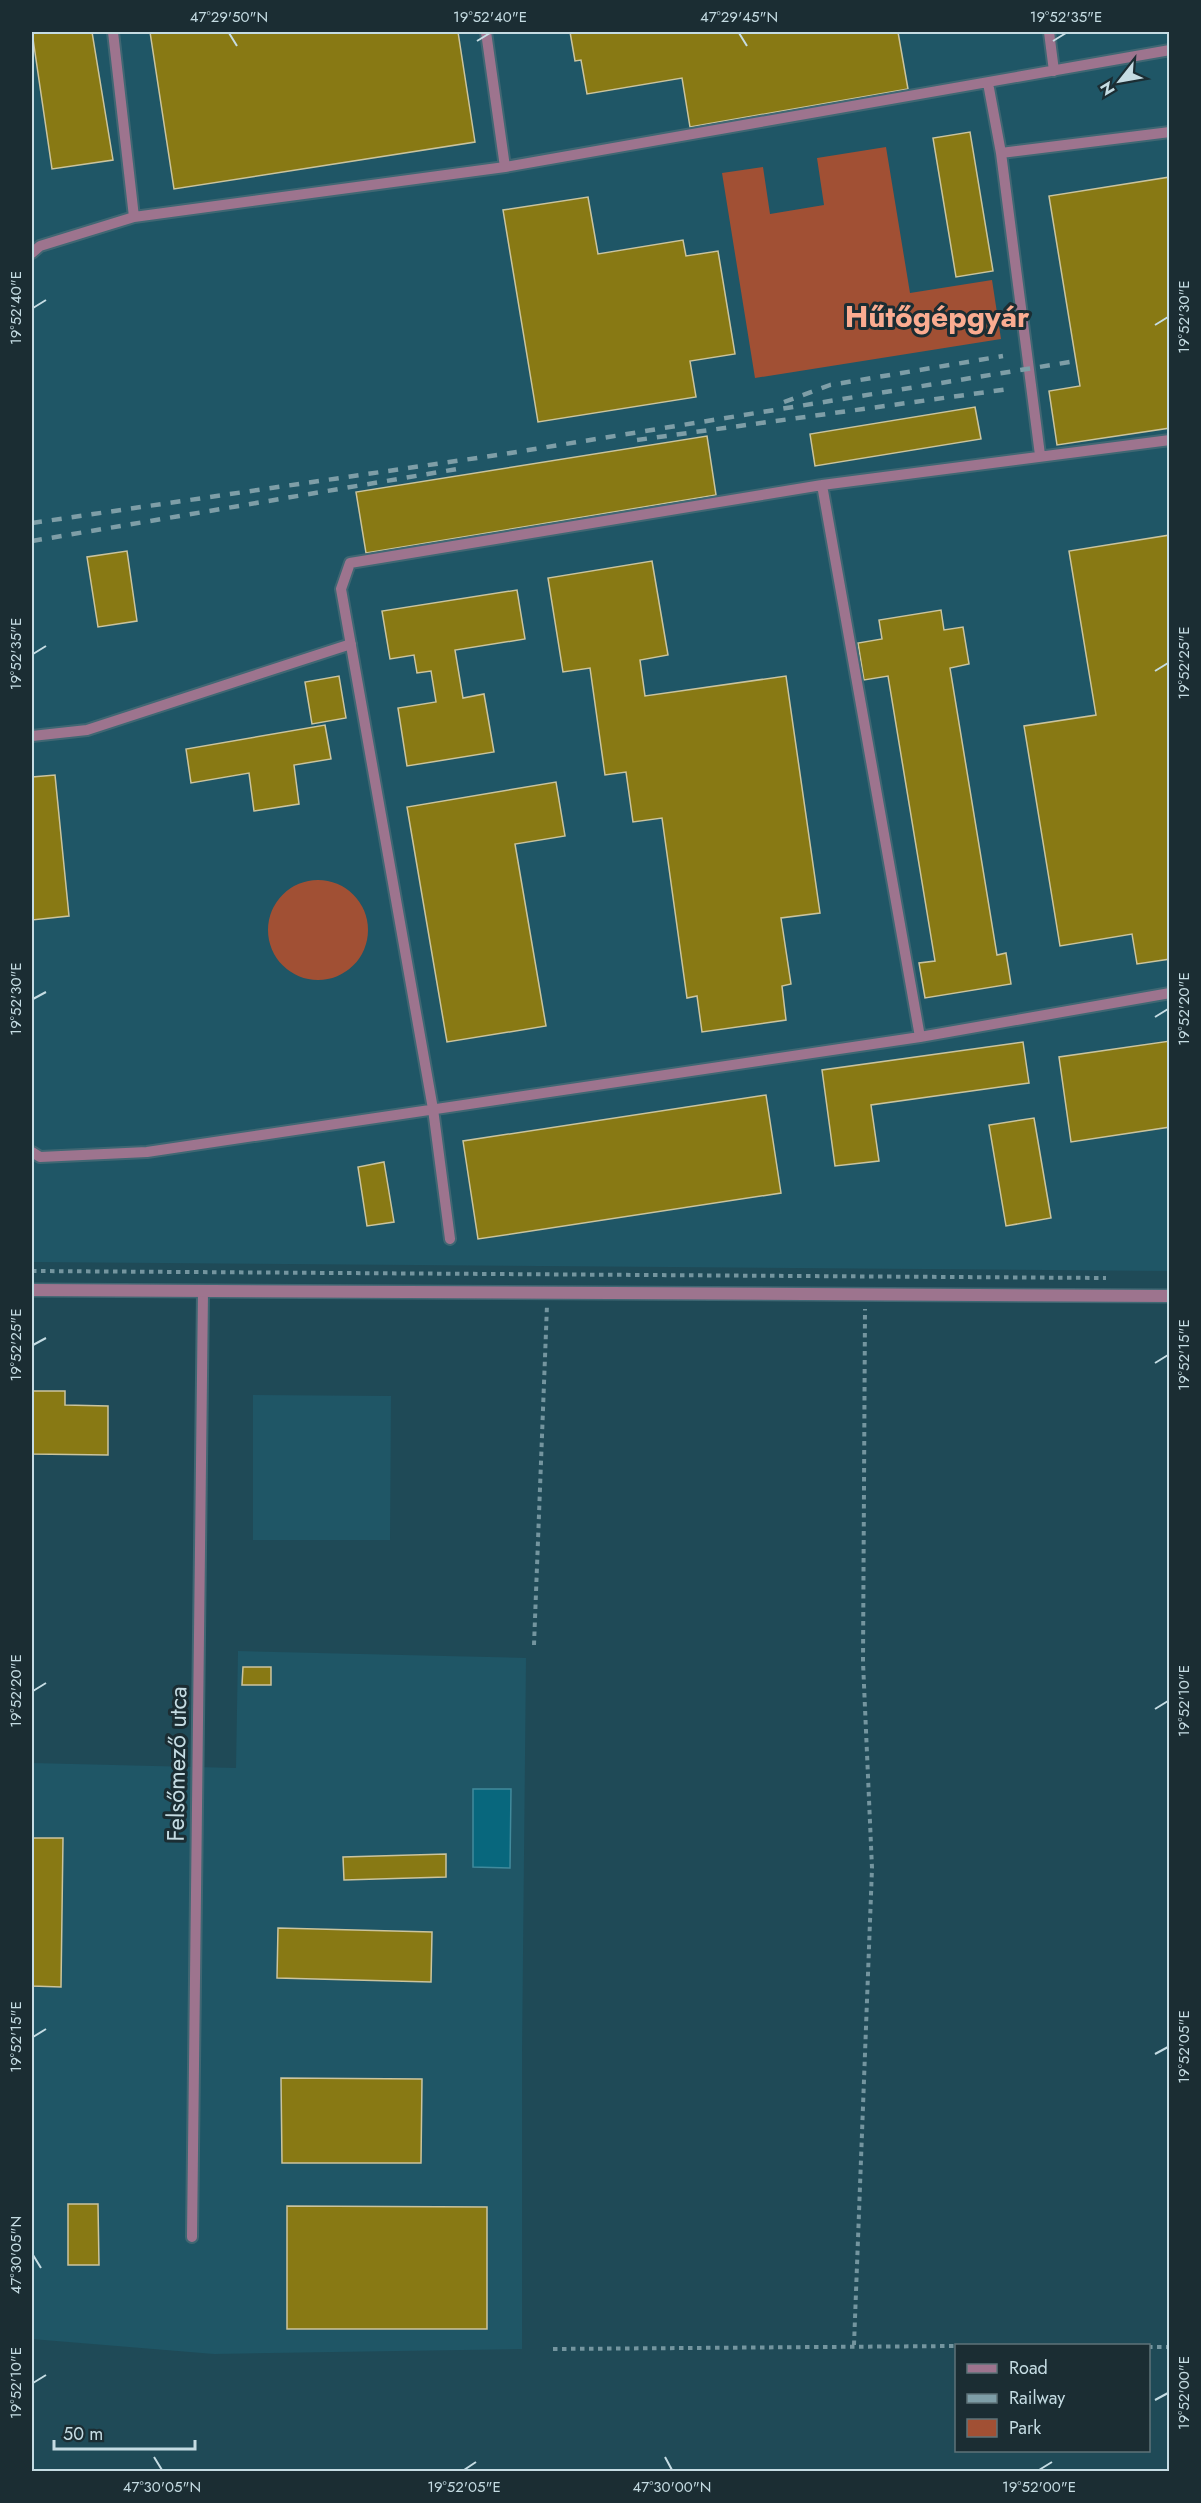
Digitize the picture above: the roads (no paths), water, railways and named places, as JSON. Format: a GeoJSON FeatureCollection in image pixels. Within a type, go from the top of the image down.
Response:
{"type":"FeatureCollection","features":[{"type":"Feature","properties":{"kind":"street"},"geometry":{"type":"LineString","coordinates":[[32,1290],[1170,1296]]}},
{"type":"Feature","properties":{"kind":"lane"},"geometry":{"type":"LineString","coordinates":[[113,32],[134,217]]}},
{"type":"Feature","properties":{"kind":"lane"},"geometry":{"type":"LineString","coordinates":[[486,32],[505,167]]}},
{"type":"Feature","properties":{"kind":"lane"},"geometry":{"type":"LineString","coordinates":[[1049,32],[1054,71]]}},
{"type":"Feature","properties":{"kind":"lane"},"geometry":{"type":"LineString","coordinates":[[32,253],[40,246],[134,217],[505,167],[1170,50]]}},
{"type":"Feature","properties":{"kind":"lane"},"geometry":{"type":"LineString","coordinates":[[988,83],[1001,153],[1040,455]]}},
{"type":"Feature","properties":{"kind":"lane"},"geometry":{"type":"LineString","coordinates":[[1001,153],[1170,132]]}},
{"type":"Feature","properties":{"kind":"lane"},"geometry":{"type":"LineString","coordinates":[[450,1239],[433,1110],[341,589],[350,563],[822,485],[1170,440]]}},
{"type":"Feature","properties":{"kind":"lane"},"geometry":{"type":"LineString","coordinates":[[822,485],[920,1037]]}},
{"type":"Feature","properties":{"kind":"lane"},"geometry":{"type":"LineString","coordinates":[[32,736],[87,730],[351,644]]}},
{"type":"Feature","properties":{"kind":"lane"},"geometry":{"type":"LineString","coordinates":[[32,1152],[40,1157],[147,1152],[920,1037],[1170,993]]}},
{"type":"Feature","properties":{"kind":"lane","name":"Felsőmező utca"},"geometry":{"type":"LineString","coordinates":[[192,2237],[203,1291]]}},
{"type":"Feature","properties":{"kind":"railway"},"geometry":{"type":"LineString","coordinates":[[784,402],[830,385],[1003,356]]}},
{"type":"Feature","properties":{"kind":"railway"},"geometry":{"type":"LineString","coordinates":[[32,523],[504,454],[1076,361]]}},
{"type":"Feature","properties":{"kind":"railway"},"geometry":{"type":"LineString","coordinates":[[637,440],[1009,389]]}},
{"type":"Feature","properties":{"kind":"railway"},"geometry":{"type":"LineString","coordinates":[[32,541],[457,469]]}},
{"type":"Feature","properties":{"kind":"district","name":"Hűtőgépgyár"},"geometry":{"type":"Point","coordinates":[937,317]}}]}
